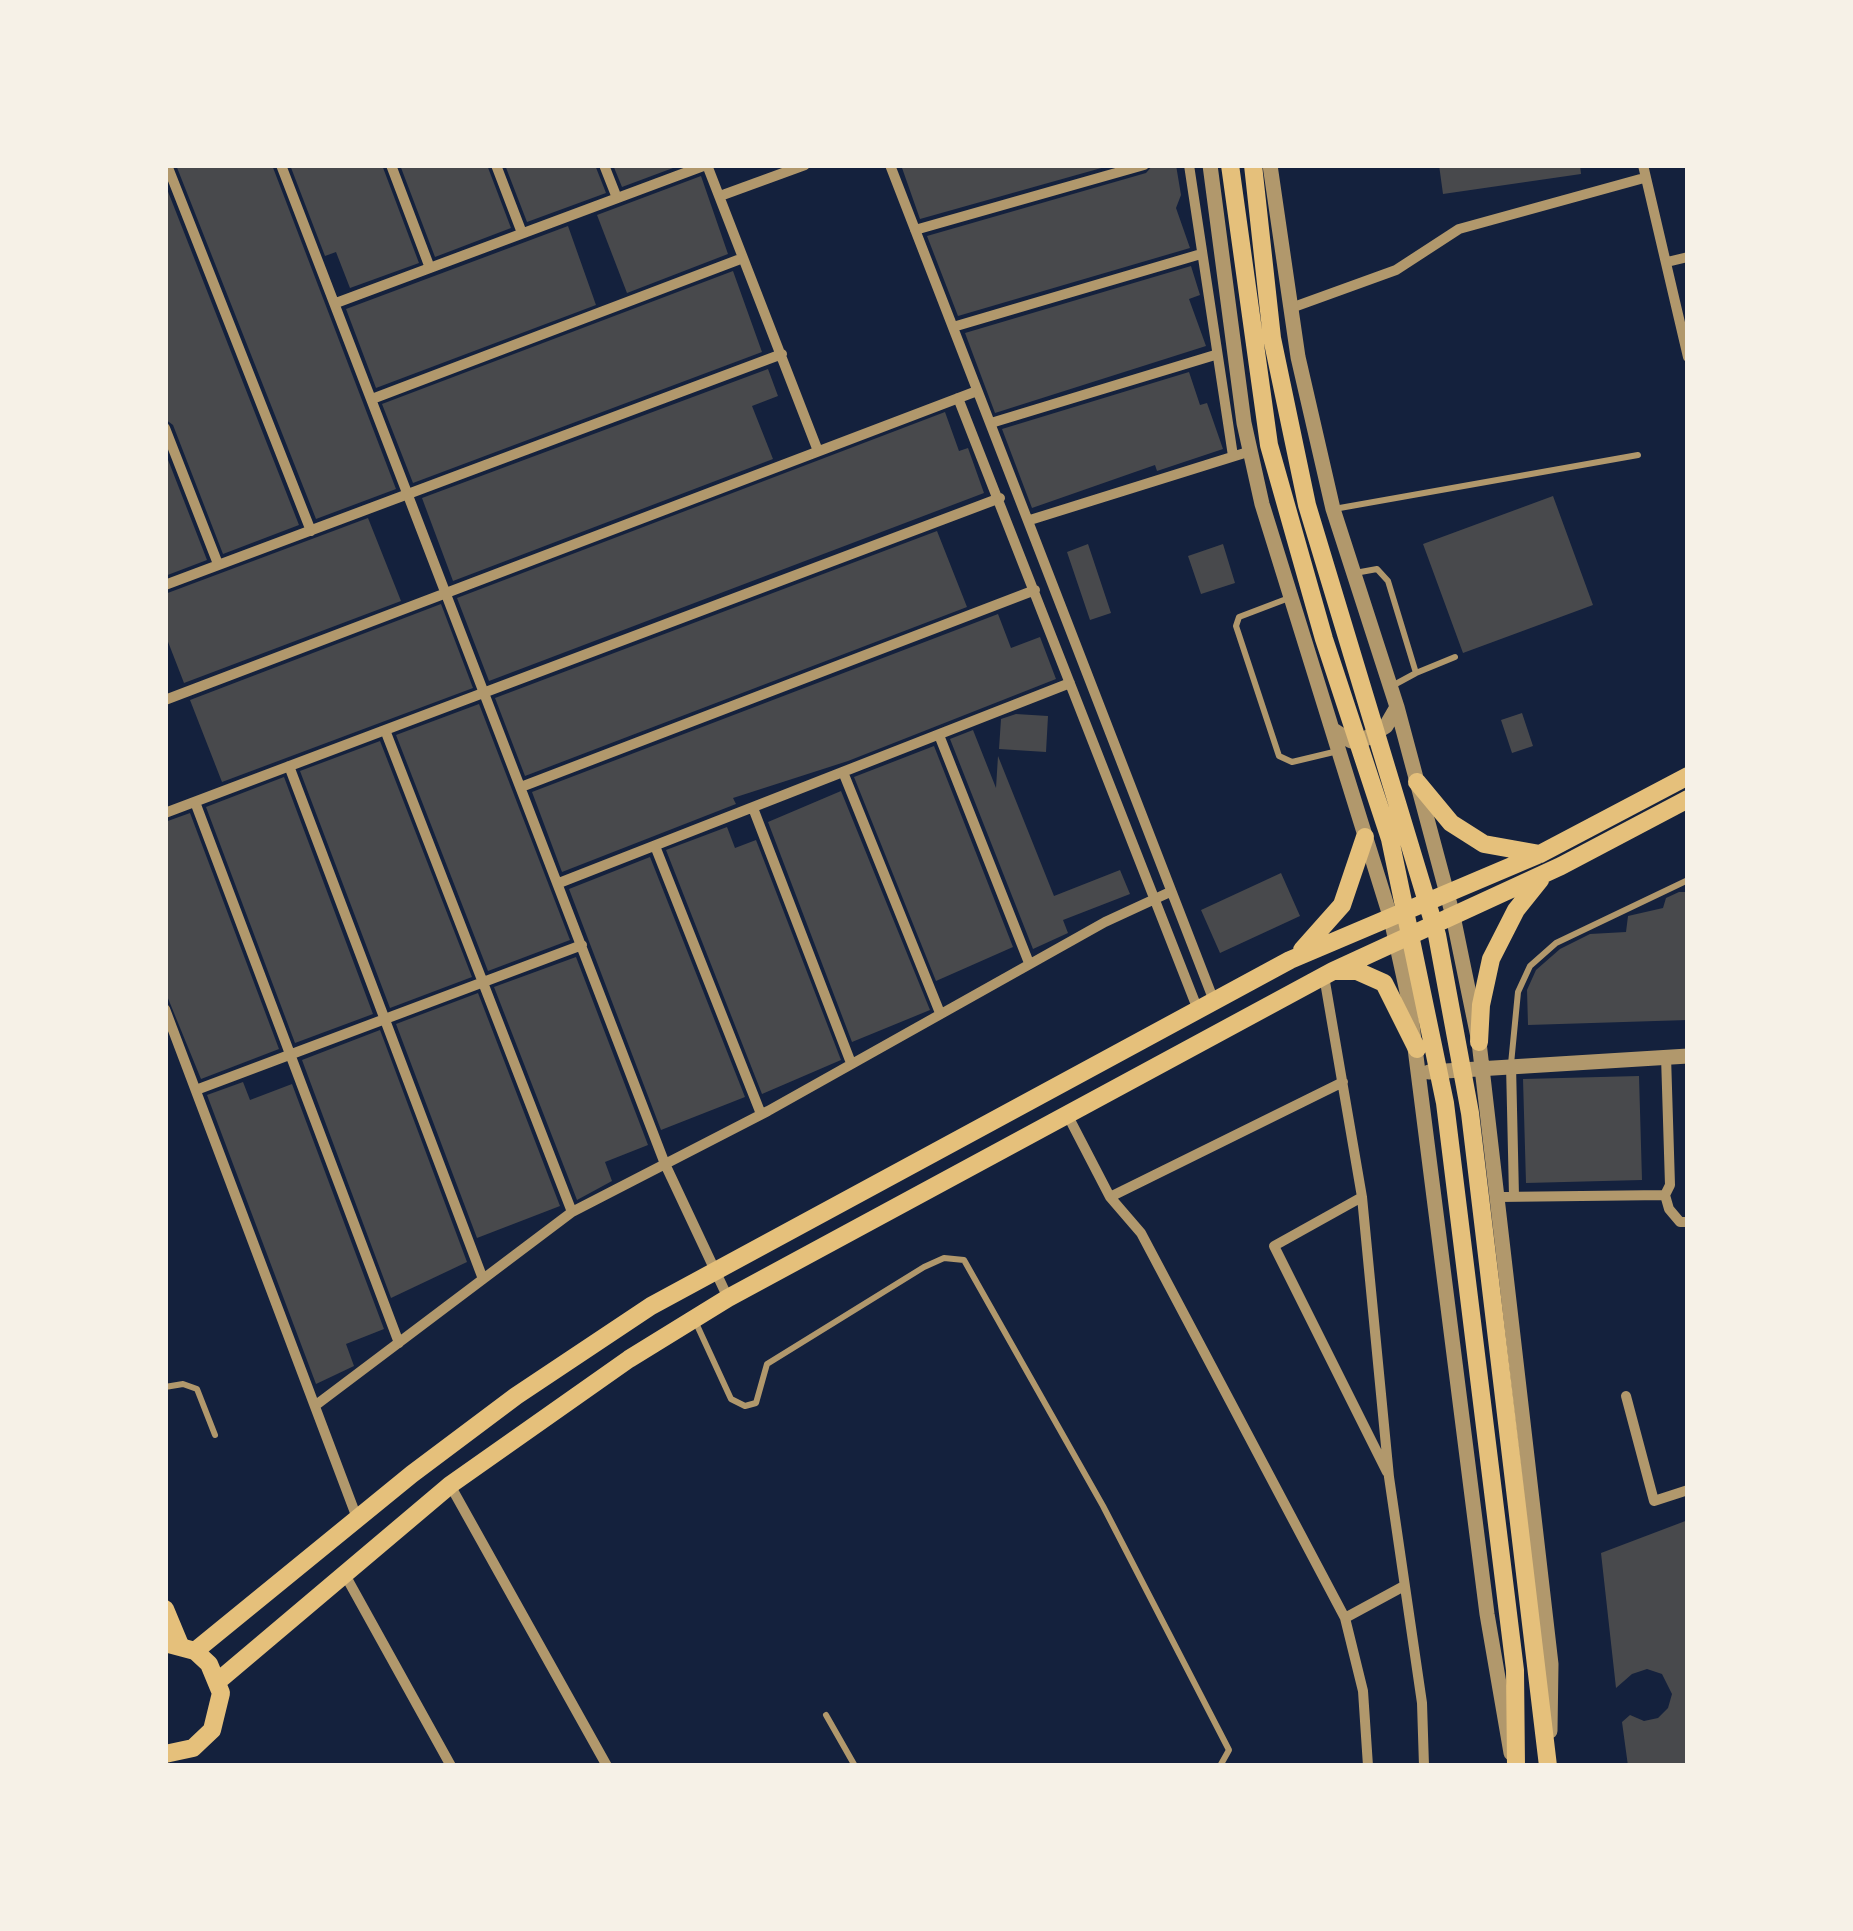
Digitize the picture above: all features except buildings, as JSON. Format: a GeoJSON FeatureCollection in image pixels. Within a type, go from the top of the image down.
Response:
{"type":"FeatureCollection","features":[{"type":"Feature","properties":{"kind":"main road"},"geometry":{"type":"LineString","coordinates":[[1230,165],[1269,444],[1324,639],[1390,839],[1445,1103],[1515,1670],[1515,1766]]}},
{"type":"Feature","properties":{"kind":"main road"},"geometry":{"type":"LineString","coordinates":[[1253,165],[1272,338],[1307,505],[1436,935],[1470,1113],[1548,1764]]}},
{"type":"Feature","properties":{"kind":"main road"},"geometry":{"type":"LineString","coordinates":[[180,1646],[571,1358],[714,1270],[1290,960],[1540,854],[1688,776]]}},
{"type":"Feature","properties":{"kind":"main road"},"geometry":{"type":"LineString","coordinates":[[1417,782],[1451,824],[1468,835],[1484,844],[1540,854]]}},
{"type":"Feature","properties":{"kind":"main road"},"geometry":{"type":"LineString","coordinates":[[218,1681],[450,1485],[728,1298],[1329,973],[1561,866],[1688,799]]}},
{"type":"Feature","properties":{"kind":"main road"},"geometry":{"type":"LineString","coordinates":[[1290,960],[1314,940],[1342,905],[1365,837]]}},
{"type":"Feature","properties":{"kind":"main road"},"geometry":{"type":"LineString","coordinates":[[1480,1042],[1481,1006],[1491,959],[1503,932],[1534,884],[1561,866]]}},
{"type":"Feature","properties":{"kind":"main road"},"geometry":{"type":"LineString","coordinates":[[1329,973],[1357,971],[1384,983],[1395,996],[1416,1049]]}},
{"type":"Feature","properties":{"kind":"main road"},"geometry":{"type":"LineString","coordinates":[[985,1127],[1000,1153]]}},
{"type":"Feature","properties":{"kind":"main road"},"geometry":{"type":"LineString","coordinates":[[165,1609],[180,1646],[218,1681],[221,1706],[212,1730],[193,1748],[169,1758]]}},
{"type":"Feature","properties":{"kind":"main road"},"geometry":{"type":"LineString","coordinates":[[193,1748],[200,1766]]}},
{"type":"Feature","properties":{"kind":"street"},"geometry":{"type":"LineString","coordinates":[[167,165],[311,531]]}},
{"type":"Feature","properties":{"kind":"street"},"geometry":{"type":"LineString","coordinates":[[281,165],[665,1164],[728,1298]]}},
{"type":"Feature","properties":{"kind":"street"},"geometry":{"type":"LineString","coordinates":[[391,165],[430,268]]}},
{"type":"Feature","properties":{"kind":"street"},"geometry":{"type":"LineString","coordinates":[[496,165],[522,234]]}},
{"type":"Feature","properties":{"kind":"street"},"geometry":{"type":"LineString","coordinates":[[604,165],[617,198]]}},
{"type":"Feature","properties":{"kind":"street"},"geometry":{"type":"LineString","coordinates":[[336,303],[707,165],[818,451]]}},
{"type":"Feature","properties":{"kind":"street"},"geometry":{"type":"LineString","coordinates":[[720,196],[805,165]]}},
{"type":"Feature","properties":{"kind":"street"},"geometry":{"type":"LineString","coordinates":[[890,165],[1030,520],[1170,892],[1206,1006]]}},
{"type":"Feature","properties":{"kind":"street"},"geometry":{"type":"LineString","coordinates":[[915,230],[1144,165]]}},
{"type":"Feature","properties":{"kind":"street"},"geometry":{"type":"LineString","coordinates":[[1189,165],[1233,456]]}},
{"type":"Feature","properties":{"kind":"street"},"geometry":{"type":"LineString","coordinates":[[1210,165],[1251,451],[1290,597],[1396,941],[1420,1073],[1486,1614],[1515,1766]]}},
{"type":"Feature","properties":{"kind":"street"},"geometry":{"type":"LineString","coordinates":[[1270,165],[1291,308],[1333,509],[1397,707],[1453,916],[1480,1042],[1506,1197],[1551,1664],[1548,1764]]}},
{"type":"Feature","properties":{"kind":"street"},"geometry":{"type":"LineString","coordinates":[[1643,165],[1685,331],[1688,357]]}},
{"type":"Feature","properties":{"kind":"street"},"geometry":{"type":"LineString","coordinates":[[1291,308],[1396,270],[1459,229],[1644,178]]}},
{"type":"Feature","properties":{"kind":"street"},"geometry":{"type":"LineString","coordinates":[[953,328],[1201,254]]}},
{"type":"Feature","properties":{"kind":"street"},"geometry":{"type":"LineString","coordinates":[[1668,262],[1688,257]]}},
{"type":"Feature","properties":{"kind":"street"},"geometry":{"type":"LineString","coordinates":[[372,398],[742,258]]}},
{"type":"Feature","properties":{"kind":"street"},"geometry":{"type":"LineString","coordinates":[[165,585],[782,354]]}},
{"type":"Feature","properties":{"kind":"street"},"geometry":{"type":"LineString","coordinates":[[991,423],[1216,355]]}},
{"type":"Feature","properties":{"kind":"street"},"geometry":{"type":"LineString","coordinates":[[165,700],[978,391]]}},
{"type":"Feature","properties":{"kind":"street"},"geometry":{"type":"LineString","coordinates":[[958,398],[1000,498],[1151,898],[1206,1006]]}},
{"type":"Feature","properties":{"kind":"street"},"geometry":{"type":"LineString","coordinates":[[165,428],[218,564]]}},
{"type":"Feature","properties":{"kind":"street"},"geometry":{"type":"LineString","coordinates":[[1030,520],[1251,451]]}},
{"type":"Feature","properties":{"kind":"street"},"geometry":{"type":"LineString","coordinates":[[165,813],[1000,498]]}},
{"type":"Feature","properties":{"kind":"street"},"geometry":{"type":"LineString","coordinates":[[521,787],[1035,590]]}},
{"type":"Feature","properties":{"kind":"street"},"geometry":{"type":"LineString","coordinates":[[559,883],[1070,684]]}},
{"type":"Feature","properties":{"kind":"street"},"geometry":{"type":"LineString","coordinates":[[1332,729],[1351,741],[1364,739],[1386,726],[1397,707]]}},
{"type":"Feature","properties":{"kind":"street"},"geometry":{"type":"LineString","coordinates":[[384,730],[572,1212]]}},
{"type":"Feature","properties":{"kind":"street"},"geometry":{"type":"LineString","coordinates":[[939,735],[1030,963]]}},
{"type":"Feature","properties":{"kind":"street"},"geometry":{"type":"LineString","coordinates":[[289,766],[483,1279]]}},
{"type":"Feature","properties":{"kind":"street"},"geometry":{"type":"LineString","coordinates":[[844,772],[940,1013]]}},
{"type":"Feature","properties":{"kind":"street"},"geometry":{"type":"LineString","coordinates":[[195,802],[399,1343]]}},
{"type":"Feature","properties":{"kind":"street"},"geometry":{"type":"LineString","coordinates":[[753,808],[850,1063]]}},
{"type":"Feature","properties":{"kind":"street"},"geometry":{"type":"LineString","coordinates":[[655,846],[760,1114]]}},
{"type":"Feature","properties":{"kind":"street"},"geometry":{"type":"LineString","coordinates":[[316,1404],[572,1212],[760,1114],[1151,898],[1170,892]]}},
{"type":"Feature","properties":{"kind":"street"},"geometry":{"type":"LineString","coordinates":[[196,1090],[582,944]]}},
{"type":"Feature","properties":{"kind":"street"},"geometry":{"type":"LineString","coordinates":[[1329,973],[1362,1197],[1389,1477],[1422,1703],[1424,1766]]}},
{"type":"Feature","properties":{"kind":"street"},"geometry":{"type":"LineString","coordinates":[[165,1009],[357,1518]]}},
{"type":"Feature","properties":{"kind":"street"},"geometry":{"type":"LineString","coordinates":[[1664,1195],[1670,1185],[1666,1056]]}},
{"type":"Feature","properties":{"kind":"street"},"geometry":{"type":"LineString","coordinates":[[1420,1073],[1482,1065],[1688,1056]]}},
{"type":"Feature","properties":{"kind":"street"},"geometry":{"type":"LineString","coordinates":[[1506,1197],[1511,1064]]}},
{"type":"Feature","properties":{"kind":"street"},"geometry":{"type":"LineString","coordinates":[[1110,1197],[1343,1082]]}},
{"type":"Feature","properties":{"kind":"street"},"geometry":{"type":"LineString","coordinates":[[1068,1116],[1110,1197],[1142,1232],[1345,1618],[1363,1691],[1368,1766]]}},
{"type":"Feature","properties":{"kind":"street"},"geometry":{"type":"LineString","coordinates":[[1506,1197],[1664,1195]]}},
{"type":"Feature","properties":{"kind":"street"},"geometry":{"type":"LineString","coordinates":[[1664,1195],[1680,1222],[1688,1222]]}},
{"type":"Feature","properties":{"kind":"street"},"geometry":{"type":"LineString","coordinates":[[1362,1197],[1274,1246],[1389,1477]]}},
{"type":"Feature","properties":{"kind":"street"},"geometry":{"type":"LineString","coordinates":[[1626,1396],[1654,1500],[1688,1490]]}},
{"type":"Feature","properties":{"kind":"street"},"geometry":{"type":"LineString","coordinates":[[450,1485],[607,1766]]}},
{"type":"Feature","properties":{"kind":"street"},"geometry":{"type":"LineString","coordinates":[[344,1572],[451,1766]]}},
{"type":"Feature","properties":{"kind":"street"},"geometry":{"type":"LineString","coordinates":[[1345,1618],[1404,1586]]}},
{"type":"Feature","properties":{"kind":"lane"},"geometry":{"type":"LineString","coordinates":[[1333,509],[1638,455]]}},
{"type":"Feature","properties":{"kind":"lane"},"geometry":{"type":"LineString","coordinates":[[1354,573],[1377,569],[1388,581],[1416,673]]}},
{"type":"Feature","properties":{"kind":"lane"},"geometry":{"type":"LineString","coordinates":[[1290,597],[1239,617],[1236,626],[1279,756],[1292,762],[1338,751]]}},
{"type":"Feature","properties":{"kind":"lane"},"geometry":{"type":"LineString","coordinates":[[1390,687],[1454,657]]}},
{"type":"Feature","properties":{"kind":"lane"},"geometry":{"type":"LineString","coordinates":[[1511,1064],[1518,992],[1530,966],[1556,943],[1688,880]]}},
{"type":"Feature","properties":{"kind":"lane"},"geometry":{"type":"LineString","coordinates":[[695,1318],[731,1398],[745,1406],[756,1403],[768,1364],[924,1267],[944,1258],[964,1260],[1103,1506],[1229,1750],[1226,1762],[1220,1766]]}},
{"type":"Feature","properties":{"kind":"lane"},"geometry":{"type":"LineString","coordinates":[[165,1387],[183,1384],[198,1389],[215,1435]]}},
{"type":"Feature","properties":{"kind":"lane"},"geometry":{"type":"LineString","coordinates":[[826,1715],[855,1766]]}}]}
